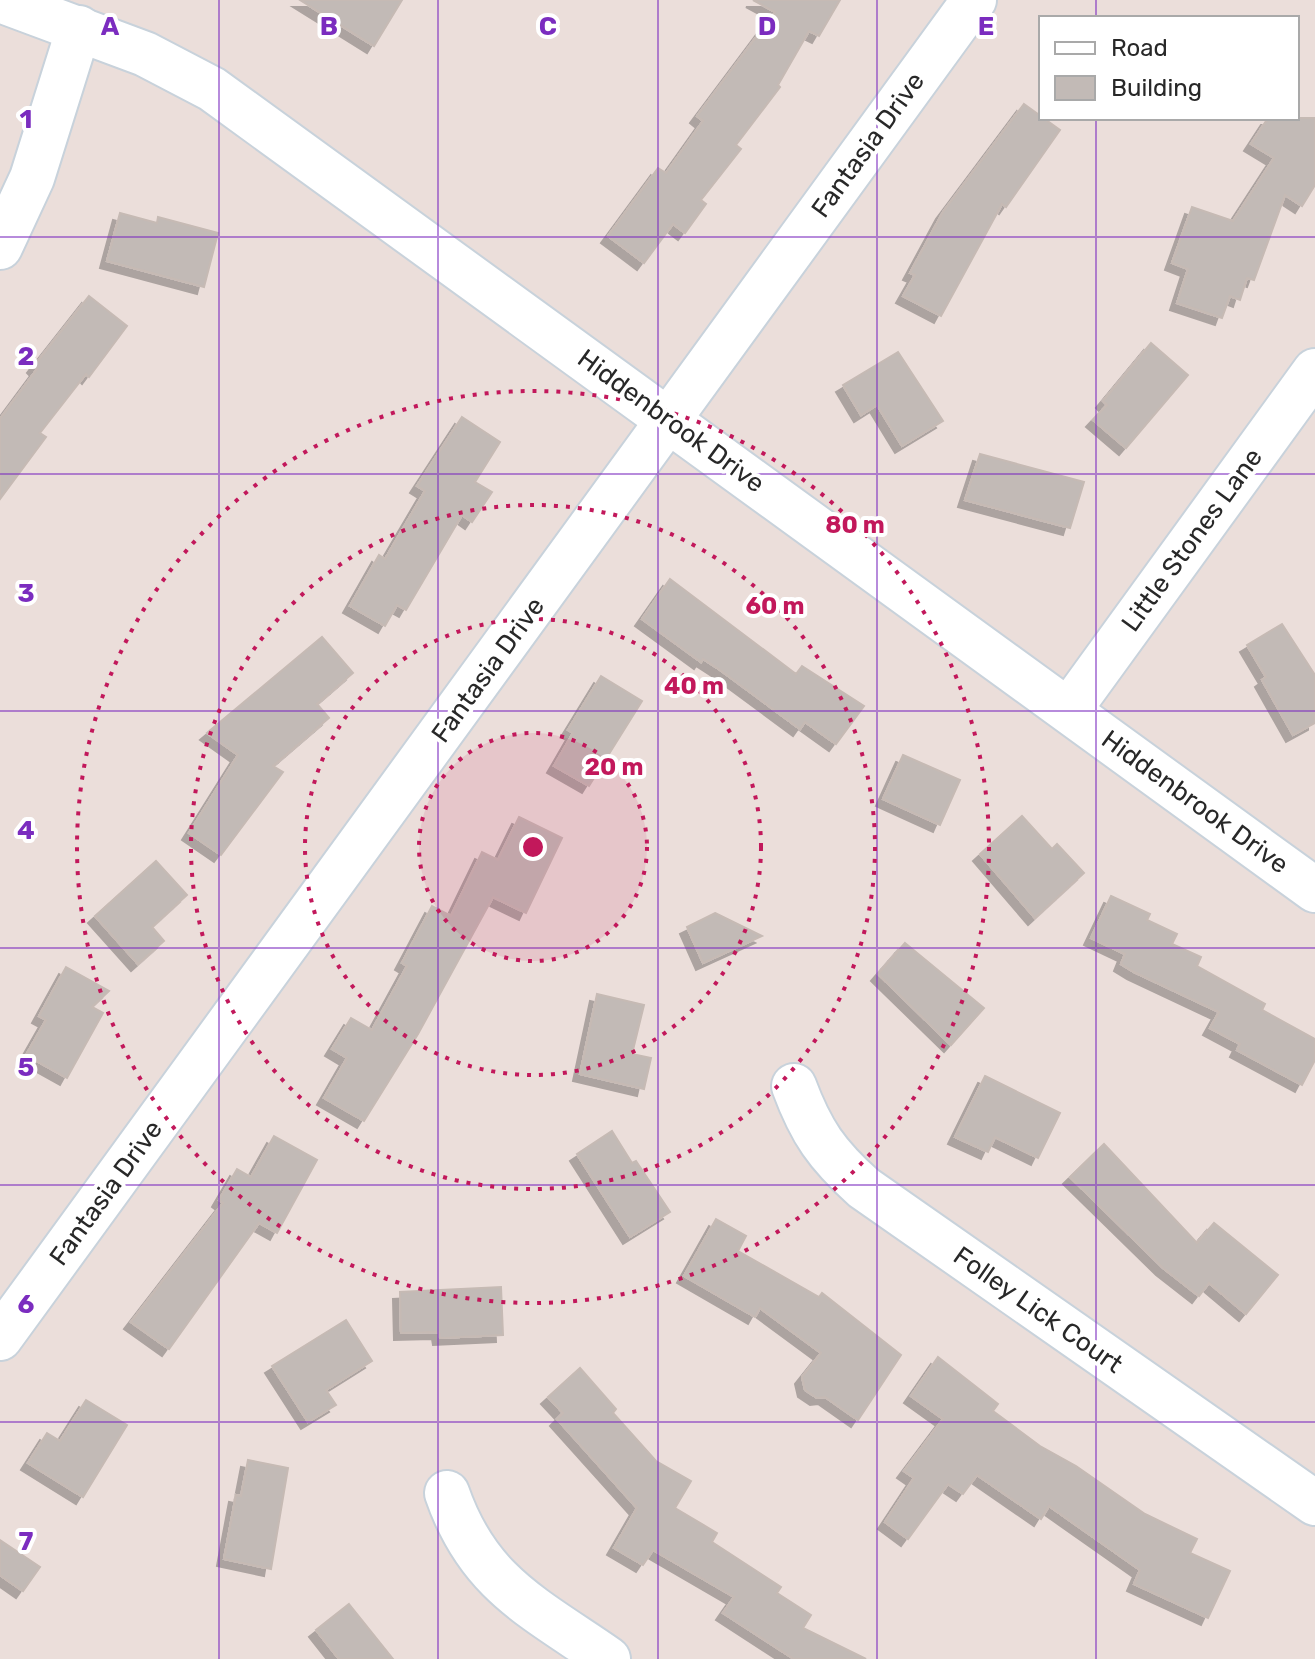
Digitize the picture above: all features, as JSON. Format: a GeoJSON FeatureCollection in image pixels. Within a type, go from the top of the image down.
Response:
{"type":"FeatureCollection","features":[{"type":"Feature","properties":{"kind":"street","name":"Hiddenbrook Drive"},"geometry":{"type":"LineString","coordinates":[[0,0],[145,54],[212,89],[1315,890]]}},
{"type":"Feature","properties":{"kind":"street","name":"Fantasia Drive"},"geometry":{"type":"LineString","coordinates":[[0,1338],[974,0]]}},
{"type":"Feature","properties":{"kind":"street"},"geometry":{"type":"LineString","coordinates":[[0,247],[32,178],[79,28]]}},
{"type":"Feature","properties":{"kind":"street","name":"Little Stones Lane"},"geometry":{"type":"LineString","coordinates":[[1069,710],[1315,371]]}},
{"type":"Feature","properties":{"kind":"street","name":"Folley Lick Court"},"geometry":{"type":"LineString","coordinates":[[794,1086],[816,1136],[832,1159],[864,1188],[1315,1503]]}},
{"type":"Feature","properties":{"kind":"street"},"geometry":{"type":"LineString","coordinates":[[447,1493],[460,1530],[481,1563],[511,1591],[608,1659]]}},
{"type":"Feature","properties":{"kind":"building"},"geometry":{"type":"Polygon","coordinates":[[[300,0],[402,0],[374,46],[300,0]]]}},
{"type":"Feature","properties":{"kind":"building"},"geometry":{"type":"Polygon","coordinates":[[[753,0],[840,0],[819,36],[809,31],[778,85],[780,87],[736,145],[741,149],[701,200],[706,204],[685,233],[673,224],[644,263],[608,236],[658,168],[666,173],[703,121],[697,116],[775,12],[753,0]]]}},
{"type":"Feature","properties":{"kind":"building"},"geometry":{"type":"Polygon","coordinates":[[[1024,104],[1039,115],[1039,120],[1046,120],[1060,130],[1006,207],[1002,204],[941,316],[903,296],[915,275],[910,273],[943,212],[1024,104]]]}},
{"type":"Feature","properties":{"kind":"building"},"geometry":{"type":"Polygon","coordinates":[[[1315,118],[1315,185],[1302,206],[1285,195],[1254,280],[1247,278],[1240,300],[1230,296],[1222,318],[1177,303],[1188,269],[1172,263],[1192,207],[1233,221],[1274,158],[1251,144],[1267,120],[1315,118]]]}},
{"type":"Feature","properties":{"kind":"building"},"geometry":{"type":"Polygon","coordinates":[[[120,213],[157,223],[158,217],[218,233],[204,287],[107,261],[120,213]]]}},
{"type":"Feature","properties":{"kind":"building"},"geometry":{"type":"Polygon","coordinates":[[[89,296],[127,326],[89,377],[86,374],[40,433],[46,437],[0,499],[0,419],[37,369],[34,366],[89,296]]]}},
{"type":"Feature","properties":{"kind":"building"},"geometry":{"type":"Polygon","coordinates":[[[1151,343],[1188,375],[1126,448],[1093,420],[1107,405],[1103,401],[1151,343]]]}},
{"type":"Feature","properties":{"kind":"building"},"geometry":{"type":"Polygon","coordinates":[[[898,352],[943,421],[902,446],[877,405],[861,415],[843,385],[898,352]]]}},
{"type":"Feature","properties":{"kind":"building"},"geometry":{"type":"Polygon","coordinates":[[[462,417],[500,442],[475,482],[492,492],[472,522],[462,515],[406,610],[397,605],[385,626],[350,606],[379,555],[385,559],[425,491],[417,486],[462,417]]]}},
{"type":"Feature","properties":{"kind":"building"},"geometry":{"type":"Polygon","coordinates":[[[980,454],[1084,482],[1070,528],[965,500],[980,454]]]}},
{"type":"Feature","properties":{"kind":"building"},"geometry":{"type":"Polygon","coordinates":[[[670,579],[796,674],[802,666],[864,706],[836,744],[805,722],[800,729],[720,670],[703,659],[701,662],[642,619],[670,579]]]}},
{"type":"Feature","properties":{"kind":"building"},"geometry":{"type":"Polygon","coordinates":[[[1282,624],[1315,675],[1315,723],[1293,735],[1262,680],[1266,677],[1247,645],[1282,624]]]}},
{"type":"Feature","properties":{"kind":"building"},"geometry":{"type":"Polygon","coordinates":[[[322,637],[353,673],[317,704],[329,718],[273,766],[283,772],[221,855],[189,833],[238,755],[207,733],[322,637]]]}},
{"type":"Feature","properties":{"kind":"building"},"geometry":{"type":"Polygon","coordinates":[[[601,676],[642,701],[589,786],[554,766],[573,733],[568,730],[601,676]]]}},
{"type":"Feature","properties":{"kind":"building"},"geometry":{"type":"Polygon","coordinates":[[[903,755],[960,780],[940,825],[883,799],[903,755]]]}},
{"type":"Feature","properties":{"kind":"building"},"geometry":{"type":"Polygon","coordinates":[[[1022,816],[1052,849],[1057,844],[1084,873],[1035,918],[980,854],[1022,816]]]}},
{"type":"Feature","properties":{"kind":"building"},"geometry":{"type":"Polygon","coordinates":[[[519,817],[562,838],[526,913],[493,897],[418,1034],[364,1121],[324,1098],[347,1058],[332,1049],[351,1018],[372,1030],[407,966],[402,963],[432,906],[451,916],[482,852],[498,860],[519,817]]]}},
{"type":"Feature","properties":{"kind":"building"},"geometry":{"type":"Polygon","coordinates":[[[156,861],[187,895],[152,927],[164,941],[138,964],[95,916],[156,861]]]}},
{"type":"Feature","properties":{"kind":"building"},"geometry":{"type":"Polygon","coordinates":[[[1111,896],[1150,914],[1147,920],[1177,934],[1172,944],[1201,957],[1197,966],[1265,1004],[1262,1010],[1315,1039],[1315,1060],[1302,1085],[1237,1050],[1240,1044],[1210,1028],[1219,1012],[1134,972],[1121,964],[1125,954],[1091,938],[1111,896]]]}},
{"type":"Feature","properties":{"kind":"building"},"geometry":{"type":"Polygon","coordinates":[[[715,913],[762,936],[703,963],[687,927],[715,913]]]}},
{"type":"Feature","properties":{"kind":"building"},"geometry":{"type":"Polygon","coordinates":[[[905,943],[984,1008],[951,1045],[878,974],[905,943]]]}},
{"type":"Feature","properties":{"kind":"building"},"geometry":{"type":"Polygon","coordinates":[[[66,967],[109,991],[92,1007],[103,1013],[67,1078],[26,1055],[46,1020],[39,1016],[66,967]]]}},
{"type":"Feature","properties":{"kind":"building"},"geometry":{"type":"Polygon","coordinates":[[[597,994],[644,1005],[632,1054],[651,1058],[644,1089],[580,1074],[597,994]]]}},
{"type":"Feature","properties":{"kind":"building"},"geometry":{"type":"Polygon","coordinates":[[[985,1076],[1060,1113],[1038,1158],[995,1137],[988,1152],[955,1137],[985,1076]]]}},
{"type":"Feature","properties":{"kind":"building"},"geometry":{"type":"Polygon","coordinates":[[[612,1131],[670,1212],[630,1237],[577,1154],[612,1131]]]}},
{"type":"Feature","properties":{"kind":"building"},"geometry":{"type":"Polygon","coordinates":[[[274,1136],[317,1160],[277,1233],[259,1223],[169,1349],[131,1322],[223,1203],[219,1200],[237,1169],[251,1177],[274,1136]]]}},
{"type":"Feature","properties":{"kind":"building"},"geometry":{"type":"Polygon","coordinates":[[[1104,1144],[1197,1243],[1214,1223],[1278,1275],[1246,1314],[1209,1283],[1199,1296],[1163,1268],[1070,1177],[1104,1144]]]}},
{"type":"Feature","properties":{"kind":"building"},"geometry":{"type":"Polygon","coordinates":[[[716,1219],[746,1236],[738,1251],[819,1297],[822,1293],[901,1355],[858,1420],[825,1397],[817,1398],[805,1390],[802,1377],[821,1353],[760,1308],[755,1317],[684,1276],[716,1219]]]}},
{"type":"Feature","properties":{"kind":"building"},"geometry":{"type":"Polygon","coordinates":[[[501,1287],[503,1335],[440,1338],[439,1332],[401,1333],[400,1292],[501,1287]]]}},
{"type":"Feature","properties":{"kind":"building"},"geometry":{"type":"Polygon","coordinates":[[[346,1320],[372,1361],[326,1390],[336,1405],[308,1422],[272,1366],[346,1320]]]}},
{"type":"Feature","properties":{"kind":"building"},"geometry":{"type":"Polygon","coordinates":[[[938,1357],[998,1404],[993,1411],[1040,1446],[1076,1466],[1145,1514],[1197,1539],[1190,1553],[1230,1571],[1208,1618],[1134,1584],[1140,1570],[1049,1506],[1041,1519],[977,1475],[963,1494],[948,1484],[908,1539],[885,1522],[914,1478],[904,1471],[943,1419],[911,1396],[938,1357]]]}},
{"type":"Feature","properties":{"kind":"building"},"geometry":{"type":"Polygon","coordinates":[[[580,1368],[616,1409],[613,1413],[656,1461],[691,1481],[675,1508],[717,1533],[712,1542],[781,1587],[777,1593],[811,1615],[803,1628],[866,1659],[794,1659],[723,1613],[734,1597],[653,1550],[643,1565],[614,1548],[637,1508],[557,1419],[563,1413],[548,1397],[580,1368]]]}},
{"type":"Feature","properties":{"kind":"building"},"geometry":{"type":"Polygon","coordinates":[[[86,1400],[127,1425],[83,1497],[28,1463],[47,1433],[60,1441],[86,1400]]]}},
{"type":"Feature","properties":{"kind":"building"},"geometry":{"type":"Polygon","coordinates":[[[248,1460],[288,1468],[271,1569],[224,1559],[236,1495],[241,1496],[248,1460]]]}},
{"type":"Feature","properties":{"kind":"building"},"geometry":{"type":"Polygon","coordinates":[[[0,1540],[40,1567],[23,1591],[0,1575],[0,1540]]]}},
{"type":"Feature","properties":{"kind":"building"},"geometry":{"type":"Polygon","coordinates":[[[349,1604],[393,1659],[339,1659],[316,1630],[349,1604]]]}}]}
